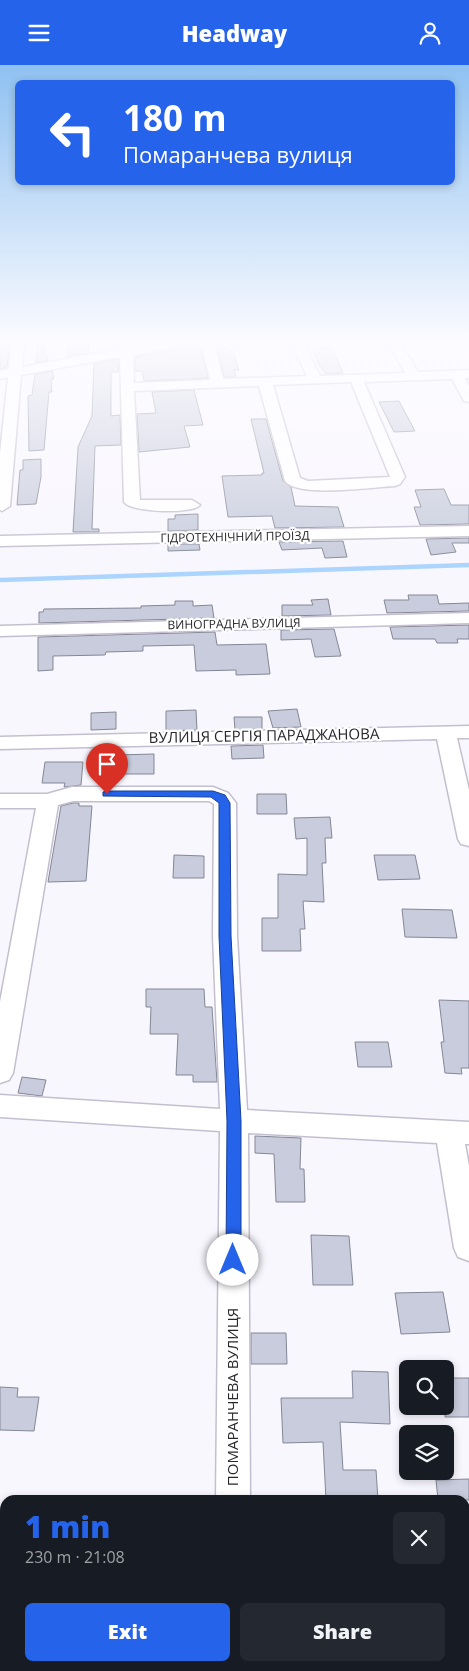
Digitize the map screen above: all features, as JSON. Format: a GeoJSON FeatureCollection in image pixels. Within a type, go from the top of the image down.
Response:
{"type":"FeatureCollection","features":[{"type":"Feature","properties":{"kind":"street"},"geometry":{"type":"LineString","coordinates":[[2,506],[10,419]]}},
{"type":"Feature","properties":{"kind":"street"},"geometry":{"type":"LineString","coordinates":[[129,419],[132,502],[140,506],[192,505]]}},
{"type":"Feature","properties":{"kind":"street"},"geometry":{"type":"LineString","coordinates":[[275,419],[293,481],[298,485],[306,486],[387,483],[395,481],[398,477],[373,419]]}},
{"type":"Feature","properties":{"kind":"street","name":"ГІДРОТЕХНІЧНИЙ ПРОЇЗД"},"geometry":{"type":"LineString","coordinates":[[0,541],[469,531]]}},
{"type":"Feature","properties":{"kind":"street","name":"ВИНОГРАДНА ВУЛИЦЯ"},"geometry":{"type":"LineString","coordinates":[[0,631],[469,618]]}},
{"type":"Feature","properties":{"kind":"street"},"geometry":{"type":"LineString","coordinates":[[446,732],[469,839]]}},
{"type":"Feature","properties":{"kind":"street","name":"ВУЛИЦЯ СЕРГІЯ ПАРАДЖАНОВА"},"geometry":{"type":"LineString","coordinates":[[0,743],[469,732]]}},
{"type":"Feature","properties":{"kind":"street","name":"ПОМАРАНЧЕВА ВУЛИЦЯ"},"geometry":{"type":"LineString","coordinates":[[0,801],[48,801],[72,794],[213,794],[221,797],[225,803],[225,936],[234,1121],[232,1495]]}},
{"type":"Feature","properties":{"kind":"street"},"geometry":{"type":"LineString","coordinates":[[0,1073],[48,801]]}},
{"type":"Feature","properties":{"kind":"street"},"geometry":{"type":"LineString","coordinates":[[0,1105],[234,1121],[459,1133],[469,1247]]}},
{"type":"Feature","properties":{"kind":"building"},"geometry":{"type":"Polygon","coordinates":[[[28,419],[47,419],[44,450],[29,451],[28,419]]]}},
{"type":"Feature","properties":{"kind":"building"},"geometry":{"type":"Polygon","coordinates":[[[91,419],[120,419],[121,445],[95,446],[92,529],[99,529],[99,532],[73,532],[78,447],[91,419]]]}},
{"type":"Feature","properties":{"kind":"building"},"geometry":{"type":"Polygon","coordinates":[[[137,419],[201,419],[203,425],[184,426],[190,447],[139,452],[137,419]]]}},
{"type":"Feature","properties":{"kind":"building"},"geometry":{"type":"Polygon","coordinates":[[[251,419],[266,419],[283,481],[291,487],[295,506],[338,507],[344,527],[275,528],[272,516],[228,517],[222,476],[262,475],[264,473],[251,419]]]}},
{"type":"Feature","properties":{"kind":"building"},"geometry":{"type":"Polygon","coordinates":[[[387,419],[409,419],[415,431],[394,432],[387,419]]]}},
{"type":"Feature","properties":{"kind":"building"},"geometry":{"type":"Polygon","coordinates":[[[41,459],[41,477],[36,504],[17,505],[20,470],[23,470],[23,460],[41,459]]]}},
{"type":"Feature","properties":{"kind":"building"},"geometry":{"type":"Polygon","coordinates":[[[444,489],[451,505],[469,505],[469,524],[420,525],[414,507],[421,507],[415,490],[444,489]]]}},
{"type":"Feature","properties":{"kind":"building"},"geometry":{"type":"Polygon","coordinates":[[[198,514],[198,530],[168,531],[168,519],[175,519],[175,515],[198,514]]]}},
{"type":"Feature","properties":{"kind":"building"},"geometry":{"type":"Polygon","coordinates":[[[469,538],[469,543],[452,543],[456,552],[431,555],[426,539],[469,538]]]}},
{"type":"Feature","properties":{"kind":"building"},"geometry":{"type":"Polygon","coordinates":[[[343,541],[347,557],[325,558],[322,548],[282,550],[279,542],[343,541]]]}},
{"type":"Feature","properties":{"kind":"building"},"geometry":{"type":"Polygon","coordinates":[[[168,544],[199,544],[200,550],[168,551],[168,544]]]}},
{"type":"Feature","properties":{"kind":"building"},"geometry":{"type":"Polygon","coordinates":[[[408,595],[437,595],[439,604],[469,603],[469,611],[387,613],[384,600],[409,600],[408,595]]]}},
{"type":"Feature","properties":{"kind":"building"},"geometry":{"type":"Polygon","coordinates":[[[328,599],[331,615],[282,616],[282,605],[313,605],[311,600],[328,599]]]}},
{"type":"Feature","properties":{"kind":"building"},"geometry":{"type":"Polygon","coordinates":[[[175,601],[193,601],[193,606],[212,605],[214,618],[39,623],[39,612],[43,612],[44,609],[141,608],[141,606],[175,605],[175,601]]]}},
{"type":"Feature","properties":{"kind":"building"},"geometry":{"type":"Polygon","coordinates":[[[469,625],[469,639],[457,639],[458,643],[437,643],[435,639],[393,639],[390,627],[469,625]]]}},
{"type":"Feature","properties":{"kind":"building"},"geometry":{"type":"Polygon","coordinates":[[[334,629],[341,656],[315,657],[311,639],[281,640],[281,630],[334,629]]]}},
{"type":"Feature","properties":{"kind":"building"},"geometry":{"type":"Polygon","coordinates":[[[215,632],[217,645],[266,644],[270,674],[236,675],[236,670],[196,671],[194,645],[143,646],[143,651],[106,652],[105,655],[53,656],[53,670],[38,671],[38,637],[215,632]]]}},
{"type":"Feature","properties":{"kind":"building"},"geometry":{"type":"Polygon","coordinates":[[[297,709],[301,727],[273,728],[268,711],[297,709]]]}},
{"type":"Feature","properties":{"kind":"building"},"geometry":{"type":"Polygon","coordinates":[[[196,710],[197,730],[166,731],[166,711],[196,710]]]}},
{"type":"Feature","properties":{"kind":"building"},"geometry":{"type":"Polygon","coordinates":[[[116,712],[116,729],[91,730],[91,713],[116,712]]]}},
{"type":"Feature","properties":{"kind":"building"},"geometry":{"type":"Polygon","coordinates":[[[234,717],[262,717],[262,729],[235,730],[234,717]]]}},
{"type":"Feature","properties":{"kind":"building"},"geometry":{"type":"Polygon","coordinates":[[[263,745],[264,758],[232,759],[231,746],[263,745]]]}},
{"type":"Feature","properties":{"kind":"building"},"geometry":{"type":"Polygon","coordinates":[[[154,754],[154,774],[113,774],[115,755],[154,754]]]}},
{"type":"Feature","properties":{"kind":"building"},"geometry":{"type":"Polygon","coordinates":[[[45,762],[83,762],[81,785],[64,787],[65,783],[42,783],[45,762]]]}},
{"type":"Feature","properties":{"kind":"building"},"geometry":{"type":"Polygon","coordinates":[[[257,794],[286,794],[287,814],[257,814],[257,794]]]}},
{"type":"Feature","properties":{"kind":"building"},"geometry":{"type":"Polygon","coordinates":[[[79,803],[79,806],[92,806],[86,881],[48,882],[61,806],[79,803]]]}},
{"type":"Feature","properties":{"kind":"building"},"geometry":{"type":"Polygon","coordinates":[[[330,817],[332,838],[325,838],[326,863],[322,863],[324,902],[303,901],[305,929],[300,929],[301,951],[262,951],[262,918],[278,918],[278,874],[307,875],[307,838],[296,839],[294,818],[330,817]]]}},
{"type":"Feature","properties":{"kind":"building"},"geometry":{"type":"Polygon","coordinates":[[[174,855],[204,856],[204,878],[173,878],[174,855]]]}},
{"type":"Feature","properties":{"kind":"building"},"geometry":{"type":"Polygon","coordinates":[[[374,855],[415,855],[420,879],[378,880],[374,855]]]}},
{"type":"Feature","properties":{"kind":"building"},"geometry":{"type":"Polygon","coordinates":[[[402,909],[452,910],[457,938],[405,937],[402,909]]]}},
{"type":"Feature","properties":{"kind":"building"},"geometry":{"type":"Polygon","coordinates":[[[146,989],[204,989],[205,1007],[212,1007],[217,1082],[193,1082],[193,1075],[176,1075],[178,1034],[150,1034],[151,1007],[146,1007],[146,989]]]}},
{"type":"Feature","properties":{"kind":"building"},"geometry":{"type":"Polygon","coordinates":[[[439,1000],[469,1001],[469,1068],[461,1068],[462,1074],[445,1073],[441,1042],[444,1042],[439,1000]]]}},
{"type":"Feature","properties":{"kind":"building"},"geometry":{"type":"Polygon","coordinates":[[[355,1042],[388,1042],[392,1067],[358,1067],[355,1042]]]}},
{"type":"Feature","properties":{"kind":"building"},"geometry":{"type":"Polygon","coordinates":[[[22,1077],[46,1080],[42,1096],[18,1093],[22,1077]]]}},
{"type":"Feature","properties":{"kind":"building"},"geometry":{"type":"Polygon","coordinates":[[[255,1136],[301,1138],[300,1169],[304,1169],[305,1202],[276,1202],[274,1154],[255,1153],[255,1136]]]}},
{"type":"Feature","properties":{"kind":"building"},"geometry":{"type":"Polygon","coordinates":[[[311,1235],[349,1236],[353,1285],[313,1285],[311,1235]]]}},
{"type":"Feature","properties":{"kind":"building"},"geometry":{"type":"Polygon","coordinates":[[[443,1292],[450,1332],[401,1334],[395,1293],[443,1292]]]}},
{"type":"Feature","properties":{"kind":"building"},"geometry":{"type":"Polygon","coordinates":[[[251,1333],[286,1333],[287,1364],[251,1364],[251,1333]]]}},
{"type":"Feature","properties":{"kind":"building"},"geometry":{"type":"Polygon","coordinates":[[[352,1371],[388,1372],[390,1424],[340,1422],[343,1470],[376,1470],[378,1495],[326,1495],[323,1442],[283,1443],[281,1398],[353,1398],[352,1371]]]}},
{"type":"Feature","properties":{"kind":"building"},"geometry":{"type":"Polygon","coordinates":[[[454,1378],[469,1378],[469,1417],[445,1417],[445,1415],[454,1415],[454,1378]]]}},
{"type":"Feature","properties":{"kind":"building"},"geometry":{"type":"Polygon","coordinates":[[[0,1387],[18,1388],[17,1397],[39,1397],[34,1431],[0,1430],[0,1387]]]}},
{"type":"Feature","properties":{"kind":"building"},"geometry":{"type":"Polygon","coordinates":[[[469,1479],[469,1495],[438,1495],[436,1480],[469,1479]]]}},
{"type":"Feature","properties":{"kind":"waterway"},"geometry":{"type":"LineString","coordinates":[[0,580],[469,565]]}},
{"type":"Feature","properties":{"kind":"route"},"geometry":{"type":"LineString","coordinates":[[107,794],[213,794],[221,797],[225,803],[225,936],[234,1121],[233,1260]]}}]}
